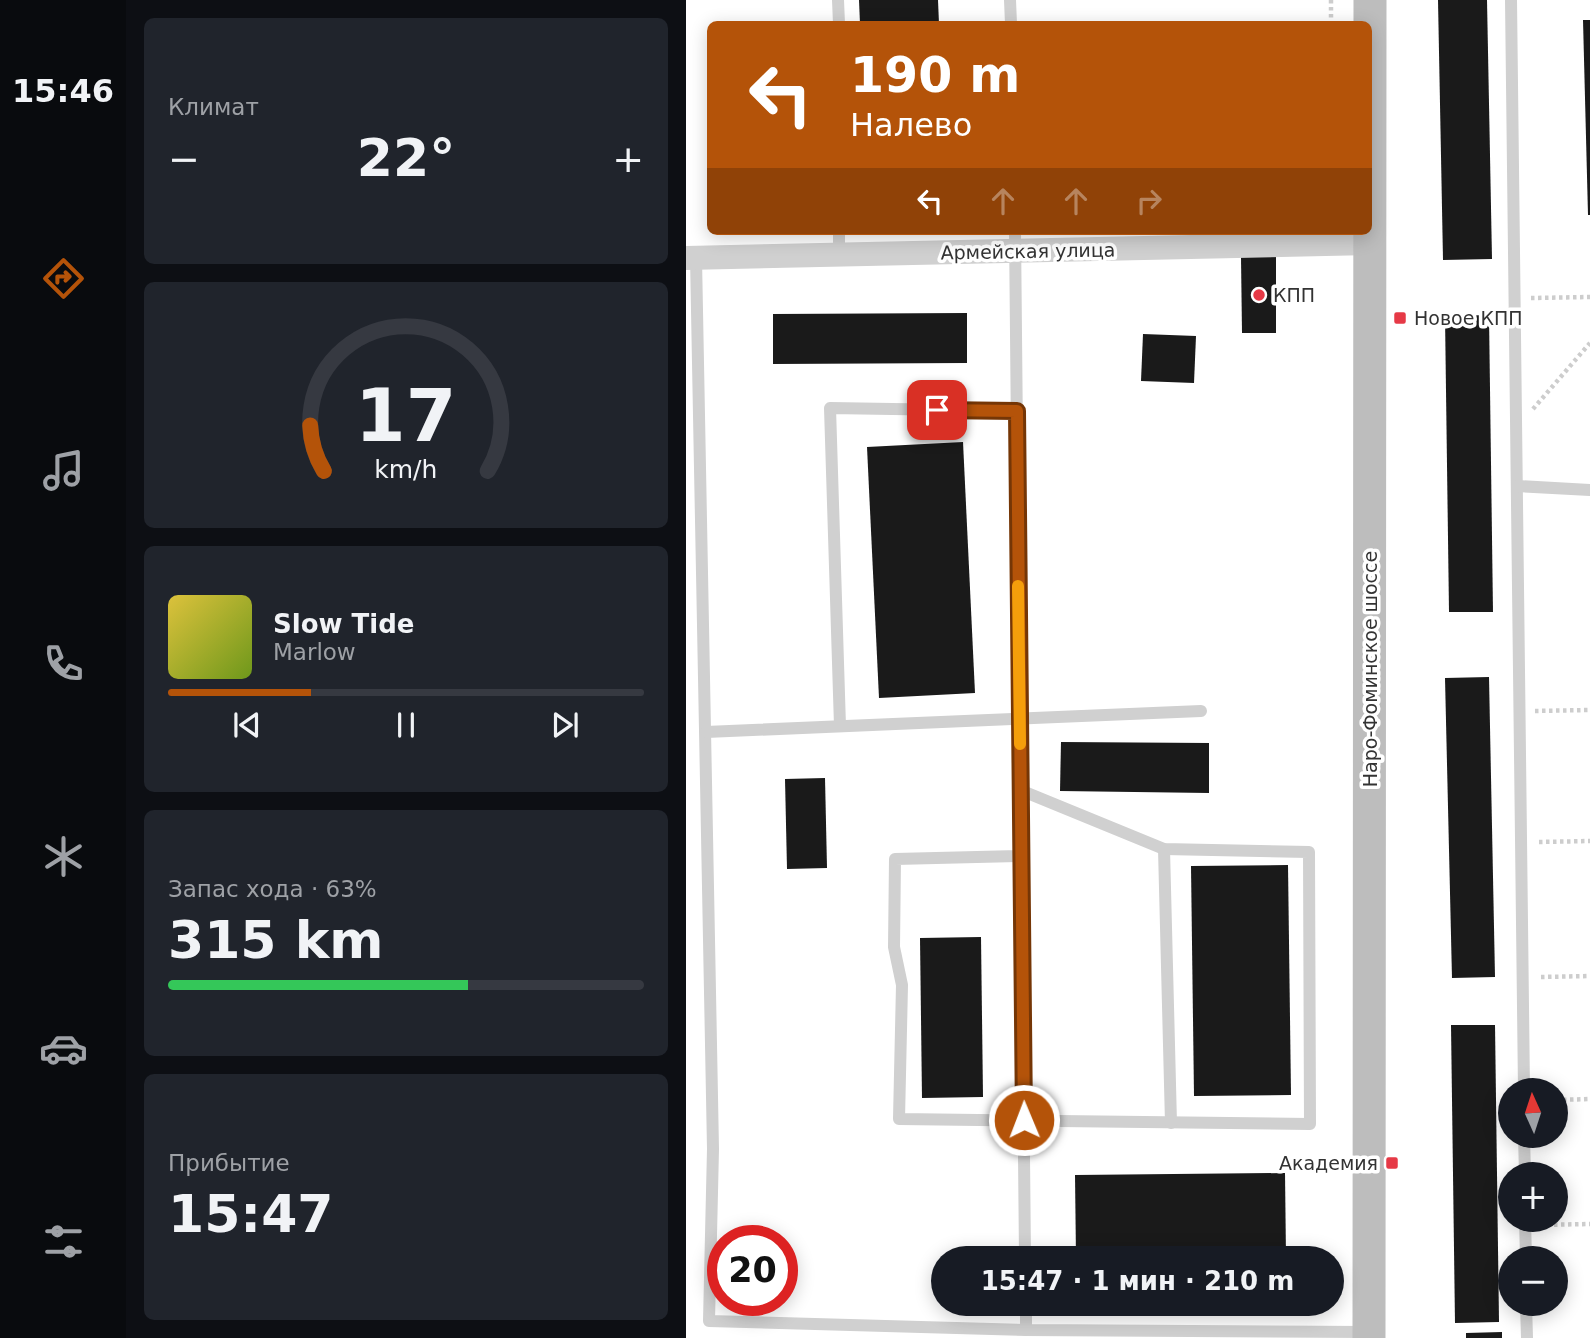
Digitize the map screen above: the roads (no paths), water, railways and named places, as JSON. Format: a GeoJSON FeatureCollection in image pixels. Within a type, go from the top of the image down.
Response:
{"type":"FeatureCollection","features":[{"type":"Feature","properties":{"kind":"main road","name":"Наро-Фоминское шоссе"},"geometry":{"type":"LineString","coordinates":[[1370,0],[1370,21]]}},
{"type":"Feature","properties":{"kind":"main road","name":"Наро-Фоминское шоссе"},"geometry":{"type":"LineString","coordinates":[[1369,1335],[1370,235]]}},
{"type":"Feature","properties":{"kind":"street","name":"Армейская улица"},"geometry":{"type":"LineString","coordinates":[[691,258],[839,243],[1015,238],[1370,243]]}},
{"type":"Feature","properties":{"kind":"lane"},"geometry":{"type":"LineString","coordinates":[[838,0],[839,21]]}},
{"type":"Feature","properties":{"kind":"lane"},"geometry":{"type":"LineString","coordinates":[[1012,0],[1012,21]]}},
{"type":"Feature","properties":{"kind":"lane"},"geometry":{"type":"LineString","coordinates":[[1511,0],[1524,1078]]}},
{"type":"Feature","properties":{"kind":"lane"},"geometry":{"type":"LineString","coordinates":[[1015,238],[1025,1246]]}},
{"type":"Feature","properties":{"kind":"lane"},"geometry":{"type":"LineString","coordinates":[[691,258],[706,732],[713,1149],[709,1321],[1026,1330],[1369,1335]]}},
{"type":"Feature","properties":{"kind":"lane"},"geometry":{"type":"LineString","coordinates":[[840,726],[830,408],[1017,411]]}},
{"type":"Feature","properties":{"kind":"lane"},"geometry":{"type":"LineString","coordinates":[[1517,486],[1590,490]]}},
{"type":"Feature","properties":{"kind":"lane"},"geometry":{"type":"LineString","coordinates":[[706,732],[1201,711]]}},
{"type":"Feature","properties":{"kind":"lane"},"geometry":{"type":"LineString","coordinates":[[1020,790],[1164,849],[1309,852],[1310,1124],[899,1119],[902,985],[894,947],[895,859],[1021,856]]}},
{"type":"Feature","properties":{"kind":"lane"},"geometry":{"type":"LineString","coordinates":[[1164,849],[1171,1123]]}},
{"type":"Feature","properties":{"kind":"lane"},"geometry":{"type":"LineString","coordinates":[[1026,1316],[1026,1330]]}},
{"type":"Feature","properties":{"kind":"lane"},"geometry":{"type":"LineString","coordinates":[[1526,1316],[1527,1338]]}},
{"type":"Feature","properties":{"kind":"place","name":"КПП"},"geometry":{"type":"Point","coordinates":[1259,295]}},
{"type":"Feature","properties":{"kind":"place","name":"Новое КПП"},"geometry":{"type":"Point","coordinates":[1400,318]}},
{"type":"Feature","properties":{"kind":"place","name":"Академия"},"geometry":{"type":"Point","coordinates":[1392,1163]}}]}
